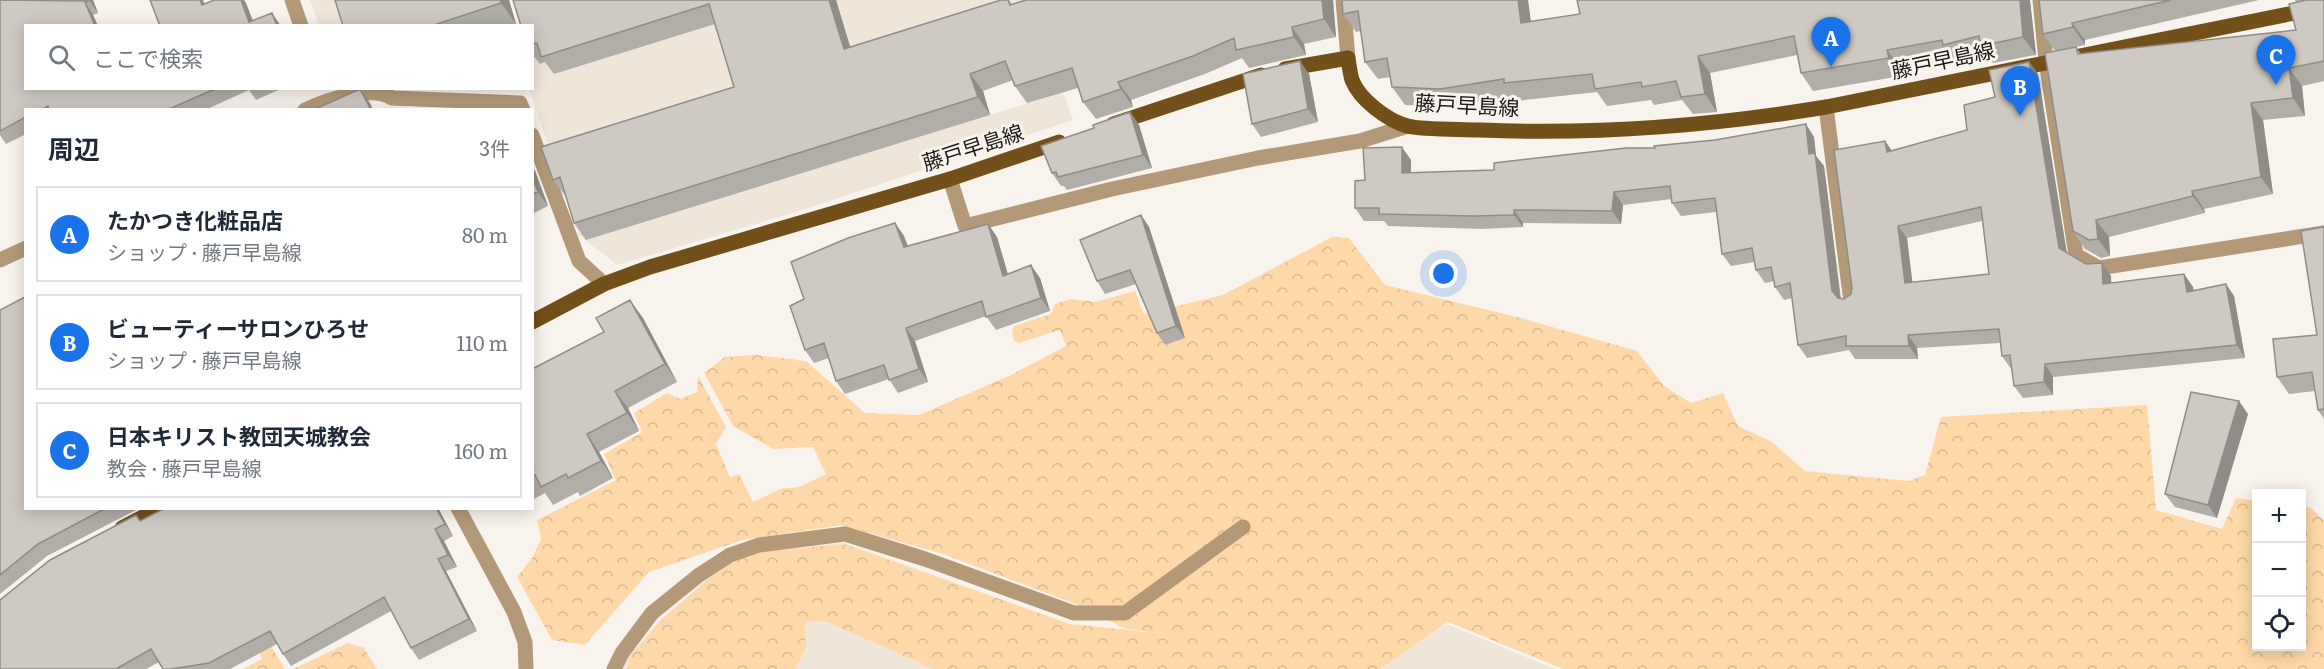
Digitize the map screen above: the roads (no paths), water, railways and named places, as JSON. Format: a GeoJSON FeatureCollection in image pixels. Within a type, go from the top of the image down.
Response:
{"type":"FeatureCollection","features":[{"type":"Feature","properties":{"kind":"main road","name":"藤戸早島線"},"geometry":{"type":"LineString","coordinates":[[1348,58],[1352,79],[1362,96],[1385,115],[1408,126],[1496,130],[1658,128],[1744,120],[1826,107],[2324,7]]}},
{"type":"Feature","properties":{"kind":"main road"},"geometry":{"type":"LineString","coordinates":[[1100,128],[1247,78],[1290,67],[1348,58]]}},
{"type":"Feature","properties":{"kind":"main road","name":"藤戸早島線"},"geometry":{"type":"LineString","coordinates":[[534,321],[604,284],[650,267],[950,179],[1078,136]]}},
{"type":"Feature","properties":{"kind":"main road"},"geometry":{"type":"LineString","coordinates":[[111,534],[156,510]]}},
{"type":"Feature","properties":{"kind":"street"},"geometry":{"type":"LineString","coordinates":[[291,0],[301,24]]}},
{"type":"Feature","properties":{"kind":"street"},"geometry":{"type":"LineString","coordinates":[[1343,0],[1348,58]]}},
{"type":"Feature","properties":{"kind":"street"},"geometry":{"type":"LineString","coordinates":[[2040,0],[2046,61],[2076,255],[2099,268],[2324,233]]}},
{"type":"Feature","properties":{"kind":"street"},"geometry":{"type":"LineString","coordinates":[[307,108],[328,93],[383,93],[392,98],[520,103],[522,108]]}},
{"type":"Feature","properties":{"kind":"street"},"geometry":{"type":"LineString","coordinates":[[1826,107],[1851,302]]}},
{"type":"Feature","properties":{"kind":"street"},"geometry":{"type":"LineString","coordinates":[[950,179],[965,226],[1112,189],[1258,158],[1360,141],[1408,126]]}},
{"type":"Feature","properties":{"kind":"street"},"geometry":{"type":"LineString","coordinates":[[534,140],[579,261],[604,284]]}},
{"type":"Feature","properties":{"kind":"street"},"geometry":{"type":"LineString","coordinates":[[0,260],[24,249]]}},
{"type":"Feature","properties":{"kind":"street"},"geometry":{"type":"LineString","coordinates":[[459,510],[514,612],[525,642],[526,669]]}},
{"type":"Feature","properties":{"kind":"street"},"geometry":{"type":"LineString","coordinates":[[614,669],[622,653],[652,613],[699,575],[730,555],[759,545],[845,534],[925,559],[1074,613],[1125,613],[1243,527]]}},
{"type":"Feature","properties":{"kind":"place","name":"たかつき化粧品店"},"geometry":{"type":"Point","coordinates":[1831,67]}},
{"type":"Feature","properties":{"kind":"place","name":"日本キリスト教団天城教会"},"geometry":{"type":"Point","coordinates":[2276,85]}},
{"type":"Feature","properties":{"kind":"place","name":"ビューティーサロンひろせ"},"geometry":{"type":"Point","coordinates":[2020,116]}}]}
